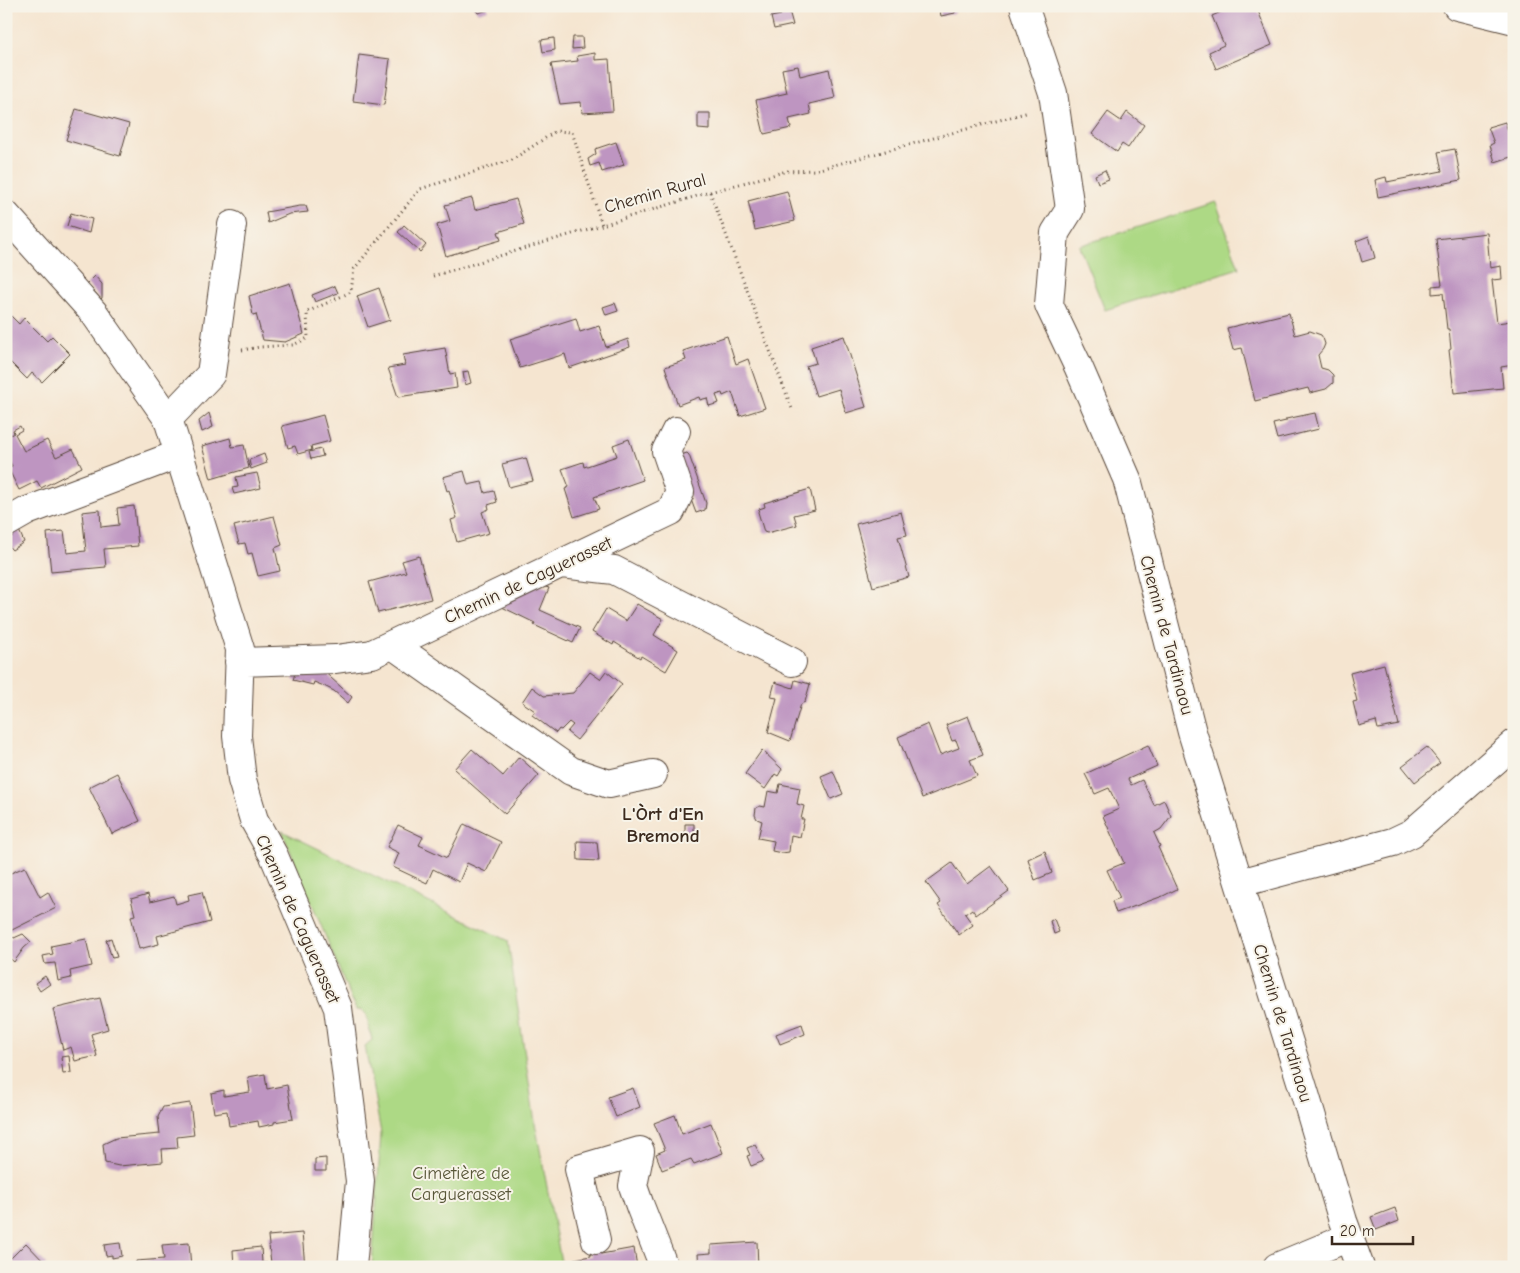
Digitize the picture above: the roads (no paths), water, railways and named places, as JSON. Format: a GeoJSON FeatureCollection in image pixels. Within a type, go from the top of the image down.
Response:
{"type":"FeatureCollection","features":[{"type":"Feature","properties":{"kind":"street","name":"Chemin de Tardinaou"},"geometry":{"type":"LineString","coordinates":[[1024,6],[1053,93],[1070,209],[1055,233],[1049,305],[1078,366],[1127,479],[1192,732],[1349,1237],[1360,1267]]}},
{"type":"Feature","properties":{"kind":"street"},"geometry":{"type":"LineString","coordinates":[[1457,6],[1514,20]]}},
{"type":"Feature","properties":{"kind":"street","name":"Chemin de Caguerasset"},"geometry":{"type":"LineString","coordinates":[[6,216],[94,313],[168,419],[240,649],[237,736],[242,780],[254,820],[274,856],[338,1008],[360,1181],[352,1267]]}},
{"type":"Feature","properties":{"kind":"street"},"geometry":{"type":"LineString","coordinates":[[168,419],[211,374],[232,225]]}},
{"type":"Feature","properties":{"kind":"street","name":"Chemin de Caguerasset"},"geometry":{"type":"LineString","coordinates":[[239,662],[336,659],[372,654],[671,511],[680,492],[666,452],[676,431]]}},
{"type":"Feature","properties":{"kind":"street"},"geometry":{"type":"LineString","coordinates":[[6,523],[27,511],[179,454]]}},
{"type":"Feature","properties":{"kind":"street"},"geometry":{"type":"LineString","coordinates":[[562,564],[614,570],[792,662]]}},
{"type":"Feature","properties":{"kind":"street"},"geometry":{"type":"LineString","coordinates":[[392,645],[571,771],[609,784],[653,774]]}},
{"type":"Feature","properties":{"kind":"street"},"geometry":{"type":"LineString","coordinates":[[1240,883],[1393,842],[1412,833],[1514,744]]}},
{"type":"Feature","properties":{"kind":"street"},"geometry":{"type":"LineString","coordinates":[[596,1240],[579,1169],[640,1151],[633,1186],[664,1267]]}},
{"type":"Feature","properties":{"kind":"street"},"geometry":{"type":"LineString","coordinates":[[1277,1267],[1349,1237]]}},
{"type":"Feature","properties":{"kind":"district","name":"L'Òrt d'En Bremond"},"geometry":{"type":"Point","coordinates":[663,824]}},
{"type":"Feature","properties":{"kind":"park label","name":"Cimetière de Carguerasset"},"geometry":{"type":"Point","coordinates":[461,1183]}}]}
